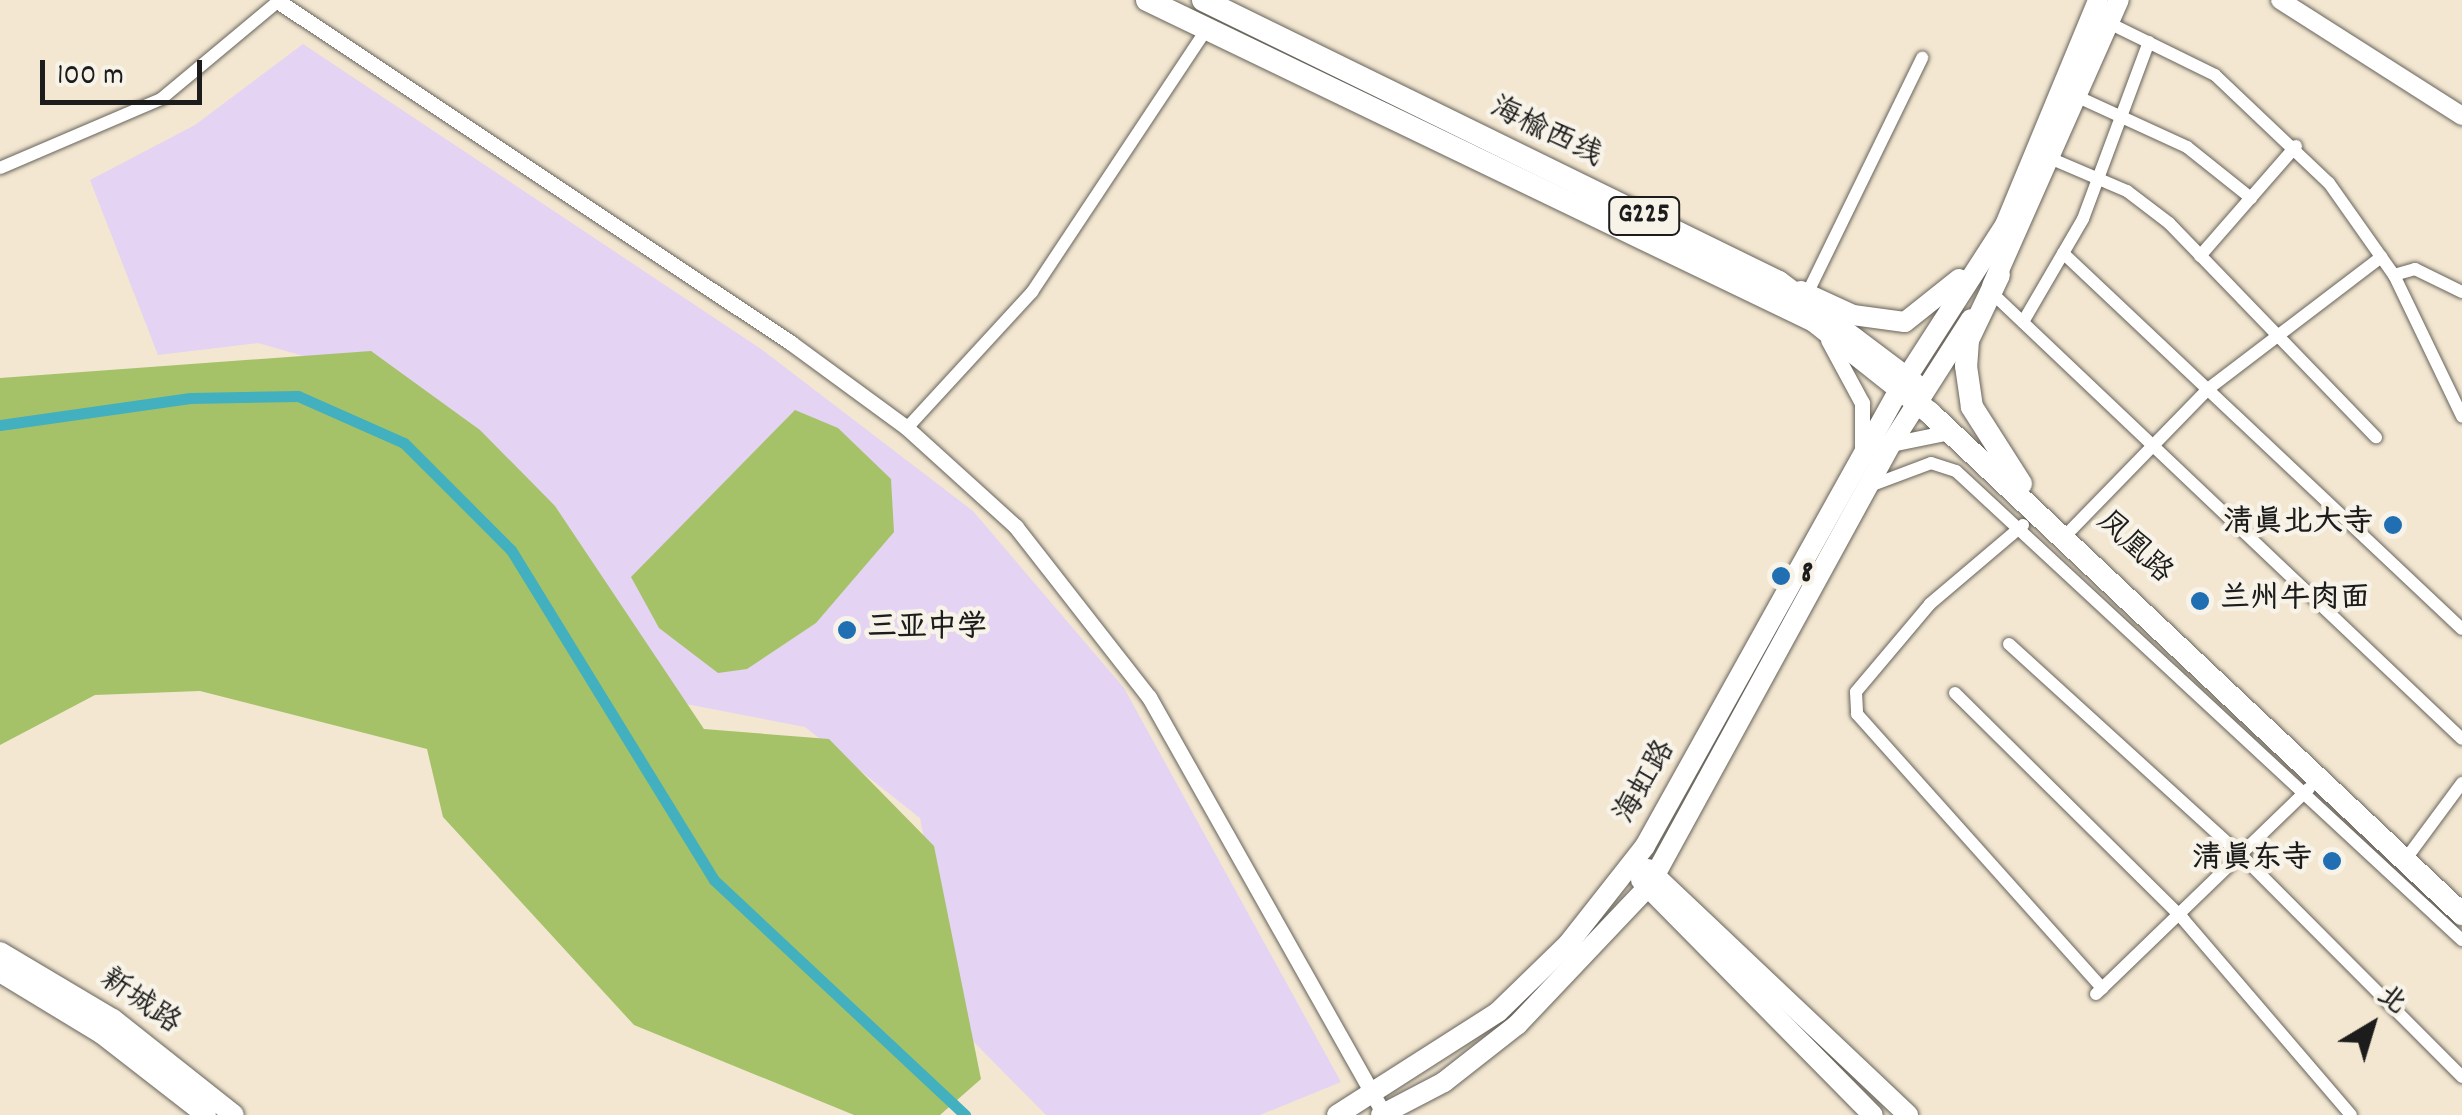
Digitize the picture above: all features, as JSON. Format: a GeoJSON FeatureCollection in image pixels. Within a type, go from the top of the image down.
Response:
{"type":"FeatureCollection","features":[{"type":"Feature","properties":{"kind":"highway","name":"海榆西线"},"geometry":{"type":"LineString","coordinates":[[1147,0],[1814,321],[1916,394]]}},
{"type":"Feature","properties":{"kind":"highway","name":"海榆西线"},"geometry":{"type":"LineString","coordinates":[[1203,0],[1779,282],[1916,394],[2028,512]]}},
{"type":"Feature","properties":{"kind":"highway","name":"凤凰路"},"geometry":{"type":"LineString","coordinates":[[1995,284],[1968,340],[1972,407],[2028,512],[2070,531],[2409,855],[2462,914]]}},
{"type":"Feature","properties":{"kind":"highway","name":"凤凰路"},"geometry":{"type":"LineString","coordinates":[[1916,394],[2028,512],[2311,786],[2462,896]]}},
{"type":"Feature","properties":{"kind":"main road"},"geometry":{"type":"LineString","coordinates":[[1916,394],[2005,225],[2098,0]]}},
{"type":"Feature","properties":{"kind":"main road","name":"凤凰路"},"geometry":{"type":"LineString","coordinates":[[1916,394],[1995,284],[2118,0]]}},
{"type":"Feature","properties":{"kind":"main road"},"geometry":{"type":"LineString","coordinates":[[2280,0],[2462,116]]}},
{"type":"Feature","properties":{"kind":"main road"},"geometry":{"type":"LineString","coordinates":[[1779,282],[1884,322],[1928,310],[1951,292],[2042,140]]}},
{"type":"Feature","properties":{"kind":"main road","name":"海虹路"},"geometry":{"type":"LineString","coordinates":[[1337,1115],[1381,1110],[1444,1082],[1517,1024],[1652,880],[1870,486],[1916,394]]}},
{"type":"Feature","properties":{"kind":"main road","name":"海虹路"},"geometry":{"type":"LineString","coordinates":[[1381,1110],[1498,1012],[1632,865],[1860,458],[1916,394]]}},
{"type":"Feature","properties":{"kind":"main road"},"geometry":{"type":"LineString","coordinates":[[1632,865],[1908,1115]]}},
{"type":"Feature","properties":{"kind":"main road"},"geometry":{"type":"LineString","coordinates":[[1652,880],[1873,1115]]}},
{"type":"Feature","properties":{"kind":"main road","name":"新城路"},"geometry":{"type":"LineString","coordinates":[[0,952],[113,1019],[234,1115]]}},
{"type":"Feature","properties":{"kind":"main road","name":"新城路"},"geometry":{"type":"LineString","coordinates":[[0,972],[102,1034],[206,1115]]}},
{"type":"Feature","properties":{"kind":"street"},"geometry":{"type":"LineString","coordinates":[[0,168],[161,99],[279,1],[907,428],[1057,570],[1149,697],[1381,1110]]}},
{"type":"Feature","properties":{"kind":"street"},"geometry":{"type":"LineString","coordinates":[[2109,22],[2215,75],[2296,146],[2394,276],[2462,416]]}},
{"type":"Feature","properties":{"kind":"street"},"geometry":{"type":"LineString","coordinates":[[907,428],[1032,292],[1207,29]]}},
{"type":"Feature","properties":{"kind":"street"},"geometry":{"type":"LineString","coordinates":[[2024,322],[2064,253],[2149,42]]}},
{"type":"Feature","properties":{"kind":"street"},"geometry":{"type":"LineString","coordinates":[[1807,294],[1922,58]]}},
{"type":"Feature","properties":{"kind":"street"},"geometry":{"type":"LineString","coordinates":[[2078,97],[2119,113],[2215,165],[2250,198]]}},
{"type":"Feature","properties":{"kind":"street"},"geometry":{"type":"LineString","coordinates":[[2200,256],[2296,146]]}},
{"type":"Feature","properties":{"kind":"street"},"geometry":{"type":"LineString","coordinates":[[2052,159],[2127,190],[2200,256],[2376,437]]}},
{"type":"Feature","properties":{"kind":"street"},"geometry":{"type":"LineString","coordinates":[[2064,253],[2462,630]]}},
{"type":"Feature","properties":{"kind":"street"},"geometry":{"type":"LineString","coordinates":[[2070,531],[2153,439],[2208,389],[2273,333],[2381,257]]}},
{"type":"Feature","properties":{"kind":"street"},"geometry":{"type":"LineString","coordinates":[[2394,276],[2415,268],[2462,292]]}},
{"type":"Feature","properties":{"kind":"street"},"geometry":{"type":"LineString","coordinates":[[1995,284],[2024,322],[2153,439],[2462,740]]}},
{"type":"Feature","properties":{"kind":"street"},"geometry":{"type":"LineString","coordinates":[[1814,321],[1862,403],[1860,458]]}},
{"type":"Feature","properties":{"kind":"street"},"geometry":{"type":"LineString","coordinates":[[1891,444],[1949,432]]}},
{"type":"Feature","properties":{"kind":"street"},"geometry":{"type":"LineString","coordinates":[[1870,486],[1944,462],[2028,512],[1930,604],[1856,692],[1857,714],[2099,991],[2183,919],[2311,786],[2462,940]]}},
{"type":"Feature","properties":{"kind":"street"},"geometry":{"type":"LineString","coordinates":[[2009,644],[2242,856],[2462,1077]]}},
{"type":"Feature","properties":{"kind":"street"},"geometry":{"type":"LineString","coordinates":[[1955,694],[2183,919],[2351,1115]]}},
{"type":"Feature","properties":{"kind":"street"},"geometry":{"type":"LineString","coordinates":[[2409,855],[2462,783]]}},
{"type":"Feature","properties":{"kind":"shaded area","name":"三亚中学"},"geometry":{"type":"Polygon","coordinates":[[[303,44],[761,349],[973,511],[1124,688],[1341,1082],[1260,1115],[1046,1115],[961,1029],[920,818],[805,727],[665,700],[359,372],[258,343],[158,355],[90,180],[195,125],[303,44]]]}},
{"type":"Feature","properties":{"kind":"green space"},"geometry":{"type":"Polygon","coordinates":[[[371,351],[480,430],[555,506],[704,729],[829,739],[934,846],[981,1079],[940,1115],[854,1115],[634,1025],[443,817],[427,749],[200,691],[95,695],[0,745],[0,378],[371,351]]]}},
{"type":"Feature","properties":{"kind":"green space"},"geometry":{"type":"Polygon","coordinates":[[[795,410],[838,428],[891,479],[894,532],[816,623],[747,669],[718,673],[659,628],[631,577],[795,410]]]}},
{"type":"Feature","properties":{"kind":"waterway"},"geometry":{"type":"LineString","coordinates":[[0,425],[190,398],[298,396],[404,443],[511,550],[714,880],[965,1115]]}},
{"type":"Feature","properties":{"kind":"place","name":"清真北大寺"},"geometry":{"type":"Point","coordinates":[2393,525]}},
{"type":"Feature","properties":{"kind":"place","name":"8"},"geometry":{"type":"Point","coordinates":[1781,576]}},
{"type":"Feature","properties":{"kind":"place","name":"兰州牛肉面"},"geometry":{"type":"Point","coordinates":[2200,601]}},
{"type":"Feature","properties":{"kind":"place","name":"三亚中学"},"geometry":{"type":"Point","coordinates":[847,630]}},
{"type":"Feature","properties":{"kind":"place","name":"清真东寺"},"geometry":{"type":"Point","coordinates":[2332,861]}}]}
